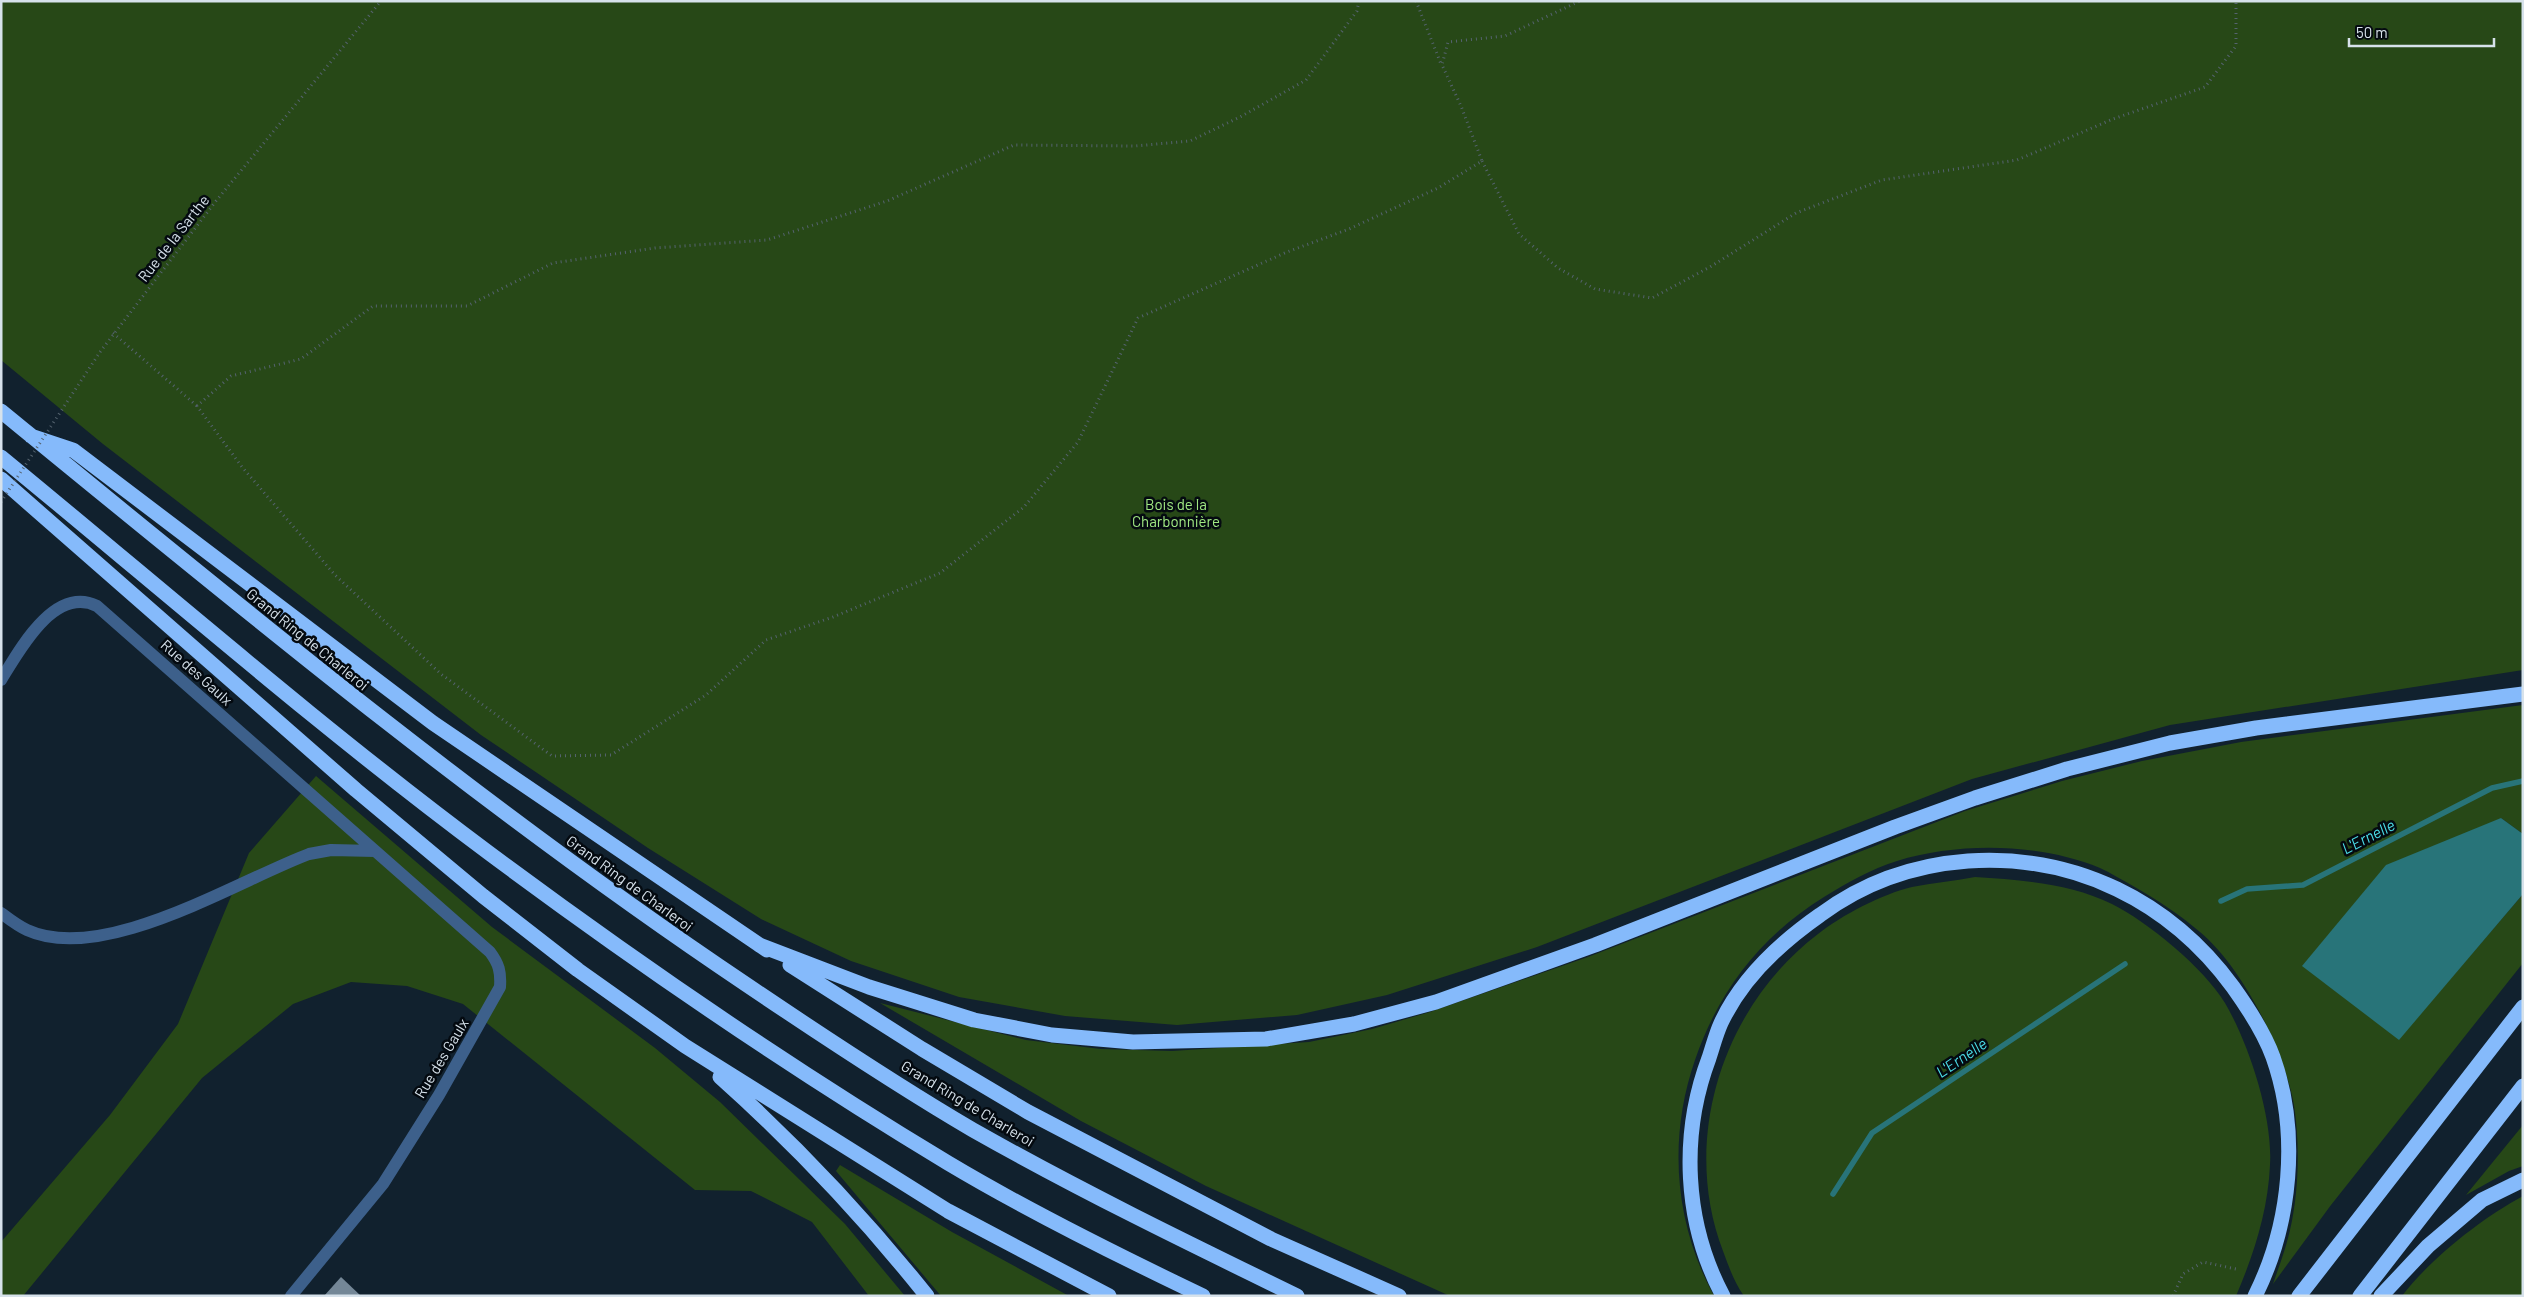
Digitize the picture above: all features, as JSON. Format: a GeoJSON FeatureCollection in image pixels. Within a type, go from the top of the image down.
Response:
{"type":"FeatureCollection","features":[{"type":"Feature","properties":{"kind":"highway","name":"Grand Ring de Charleroi"},"geometry":{"type":"LineString","coordinates":[[1,411],[360,704],[509,817],[661,927],[816,1032],[972,1129],[1136,1218],[1297,1296]]}},
{"type":"Feature","properties":{"kind":"highway"},"geometry":{"type":"LineString","coordinates":[[31,436],[73,450],[433,723],[759,945],[922,1049],[1028,1112],[1271,1239],[1399,1296]]}},
{"type":"Feature","properties":{"kind":"highway"},"geometry":{"type":"LineString","coordinates":[[1,457],[338,735],[487,851],[638,962],[794,1067],[951,1165],[1121,1257],[1203,1296]]}},
{"type":"Feature","properties":{"kind":"highway"},"geometry":{"type":"LineString","coordinates":[[1,479],[348,784],[438,859],[578,970],[685,1046],[948,1210],[1109,1296]]}},
{"type":"Feature","properties":{"kind":"highway"},"geometry":{"type":"LineString","coordinates":[[759,945],[834,975],[897,996],[974,1020],[1032,1031],[1133,1042],[1266,1039],[1354,1024],[1436,1002],[1594,946],[1975,798],[2067,770],[2170,743],[2256,728],[2523,694]]}},
{"type":"Feature","properties":{"kind":"highway"},"geometry":{"type":"LineString","coordinates":[[1723,1296],[1713,1277],[1696,1228],[1690,1171],[1692,1122],[1701,1078],[1722,1022],[1754,972],[1790,936],[1839,901],[1895,875],[1942,863],[1999,859],[2060,868],[2095,878],[2138,900],[2183,930],[2216,964],[2248,1008],[2272,1057],[2284,1104],[2290,1166],[2283,1218],[2266,1274],[2255,1296]]}},
{"type":"Feature","properties":{"kind":"highway"},"geometry":{"type":"LineString","coordinates":[[2299,1296],[2523,1007]]}},
{"type":"Feature","properties":{"kind":"highway"},"geometry":{"type":"LineString","coordinates":[[685,1046],[745,1099],[806,1158],[876,1233],[927,1296]]}},
{"type":"Feature","properties":{"kind":"highway"},"geometry":{"type":"LineString","coordinates":[[2360,1296],[2523,1086]]}},
{"type":"Feature","properties":{"kind":"highway"},"geometry":{"type":"LineString","coordinates":[[2381,1296],[2428,1246],[2482,1200],[2523,1180]]}},
{"type":"Feature","properties":{"kind":"street","name":"Rue des Gaulx"},"geometry":{"type":"LineString","coordinates":[[1,680],[42,621],[62,607],[75,603],[90,603],[103,610],[490,952],[498,962],[501,972],[500,987],[439,1096],[383,1184],[291,1296]]}},
{"type":"Feature","properties":{"kind":"street"},"geometry":{"type":"LineString","coordinates":[[1,913],[34,932],[64,938],[82,937],[130,928],[177,914],[309,854],[331,850],[375,850]]}},
{"type":"Feature","properties":{"kind":"path","name":"Rue de la Sarthe"},"geometry":{"type":"LineString","coordinates":[[1,502],[113,333],[222,193],[381,1]]}},
{"type":"Feature","properties":{"kind":"path"},"geometry":{"type":"LineString","coordinates":[[197,406],[231,376],[301,359],[373,306],[467,306],[553,263],[655,248],[767,240],[887,201],[1014,145],[1135,146],[1190,141],[1240,117],[1306,80],[1357,11],[1359,1]]}},
{"type":"Feature","properties":{"kind":"path"},"geometry":{"type":"LineString","coordinates":[[1416,1],[1482,161],[1518,234],[1558,268],[1595,290],[1652,298],[1710,267],[1796,213],[1882,180],[2017,160],[2113,119],[2205,88],[2236,46],[2236,1]]}},
{"type":"Feature","properties":{"kind":"path"},"geometry":{"type":"LineString","coordinates":[[1442,65],[1448,42],[1505,36],[1580,1]]}},
{"type":"Feature","properties":{"kind":"path"},"geometry":{"type":"LineString","coordinates":[[113,333],[197,406],[242,467],[335,575],[441,674],[526,739],[552,756],[611,755],[706,695],[766,640],[833,617],[940,573],[1024,507],[1078,442],[1138,318],[1438,188],[1482,161]]}},
{"type":"Feature","properties":{"kind":"path"},"geometry":{"type":"LineString","coordinates":[[2173,1296],[2183,1274],[2203,1262],[2236,1269]]}},
{"type":"Feature","properties":{"kind":"green space","name":"Bois de la Charbonnière"},"geometry":{"type":"Polygon","coordinates":[[[1,1],[2523,1],[2523,670],[2170,725],[1972,779],[1537,947],[1387,995],[1297,1015],[1177,1025],[1065,1016],[959,997],[851,961],[761,919],[648,848],[481,735],[103,444],[1,360],[1,1]]]}},
{"type":"Feature","properties":{"kind":"green space"},"geometry":{"type":"Polygon","coordinates":[[[2523,705],[2523,834],[2501,818],[2398,1040],[2523,894],[2523,963],[2331,1205],[2273,1284],[2293,1215],[2298,1168],[2297,1136],[2294,1105],[2289,1083],[2259,1011],[2231,966],[2200,932],[2184,919],[2150,896],[2100,868],[2051,854],[1999,848],[1972,848],[1921,855],[1887,864],[1850,882],[1801,912],[1762,947],[1745,967],[1716,1010],[1705,1034],[1686,1090],[1681,1120],[1679,1180],[1683,1210],[1690,1239],[1714,1296],[1450,1296],[1206,1186],[1081,1121],[880,1003],[1026,1040],[1101,1049],[1172,1051],[1309,1042],[1372,1029],[1430,1012],[1588,957],[1965,811],[2062,781],[2142,761],[2241,742],[2523,705]]]}},
{"type":"Feature","properties":{"kind":"green space"},"geometry":{"type":"Polygon","coordinates":[[[316,776],[492,927],[655,1048],[720,1102],[845,1224],[905,1296],[869,1296],[812,1222],[751,1191],[695,1190],[463,1004],[407,986],[351,982],[293,1004],[202,1078],[23,1296],[1,1295],[1,1242],[110,1115],[178,1024],[249,853],[316,776]]]}},
{"type":"Feature","properties":{"kind":"green space"},"geometry":{"type":"Polygon","coordinates":[[[1975,877],[2027,881],[2062,887],[2079,891],[2112,904],[2142,922],[2190,961],[2216,989],[2225,1003],[2243,1039],[2258,1081],[2268,1125],[2270,1146],[2269,1182],[2263,1216],[2249,1264],[2236,1296],[1744,1296],[1740,1291],[1723,1251],[1711,1208],[1706,1164],[1709,1120],[1719,1078],[1735,1036],[1757,998],[1785,964],[1828,927],[1863,906],[1900,890],[1975,877]]]}},
{"type":"Feature","properties":{"kind":"green space"},"geometry":{"type":"Polygon","coordinates":[[[2523,1125],[2523,1166],[2509,1171],[2466,1195],[2523,1125]]]}},
{"type":"Feature","properties":{"kind":"green space"},"geometry":{"type":"Polygon","coordinates":[[[840,1165],[952,1232],[1069,1296],[941,1296],[836,1171],[840,1165]]]}},
{"type":"Feature","properties":{"kind":"green space"},"geometry":{"type":"Polygon","coordinates":[[[2523,1196],[2523,1296],[2402,1296],[2427,1268],[2458,1240],[2507,1205],[2523,1196]]]}},
{"type":"Feature","properties":{"kind":"shaded area"},"geometry":{"type":"Polygon","coordinates":[[[2501,818],[2523,834],[2523,894],[2399,1040],[2302,966],[2386,865],[2501,818]]]}},
{"type":"Feature","properties":{"kind":"building"},"geometry":{"type":"Polygon","coordinates":[[[341,1277],[361,1296],[324,1296],[341,1277]]]}},
{"type":"Feature","properties":{"kind":"waterway","name":"L'Ernelle"},"geometry":{"type":"LineString","coordinates":[[2221,901],[2247,889],[2303,885],[2492,788],[2523,781]]}},
{"type":"Feature","properties":{"kind":"waterway","name":"L'Ernelle"},"geometry":{"type":"LineString","coordinates":[[1833,1194],[1872,1133],[2125,964]]}}]}
